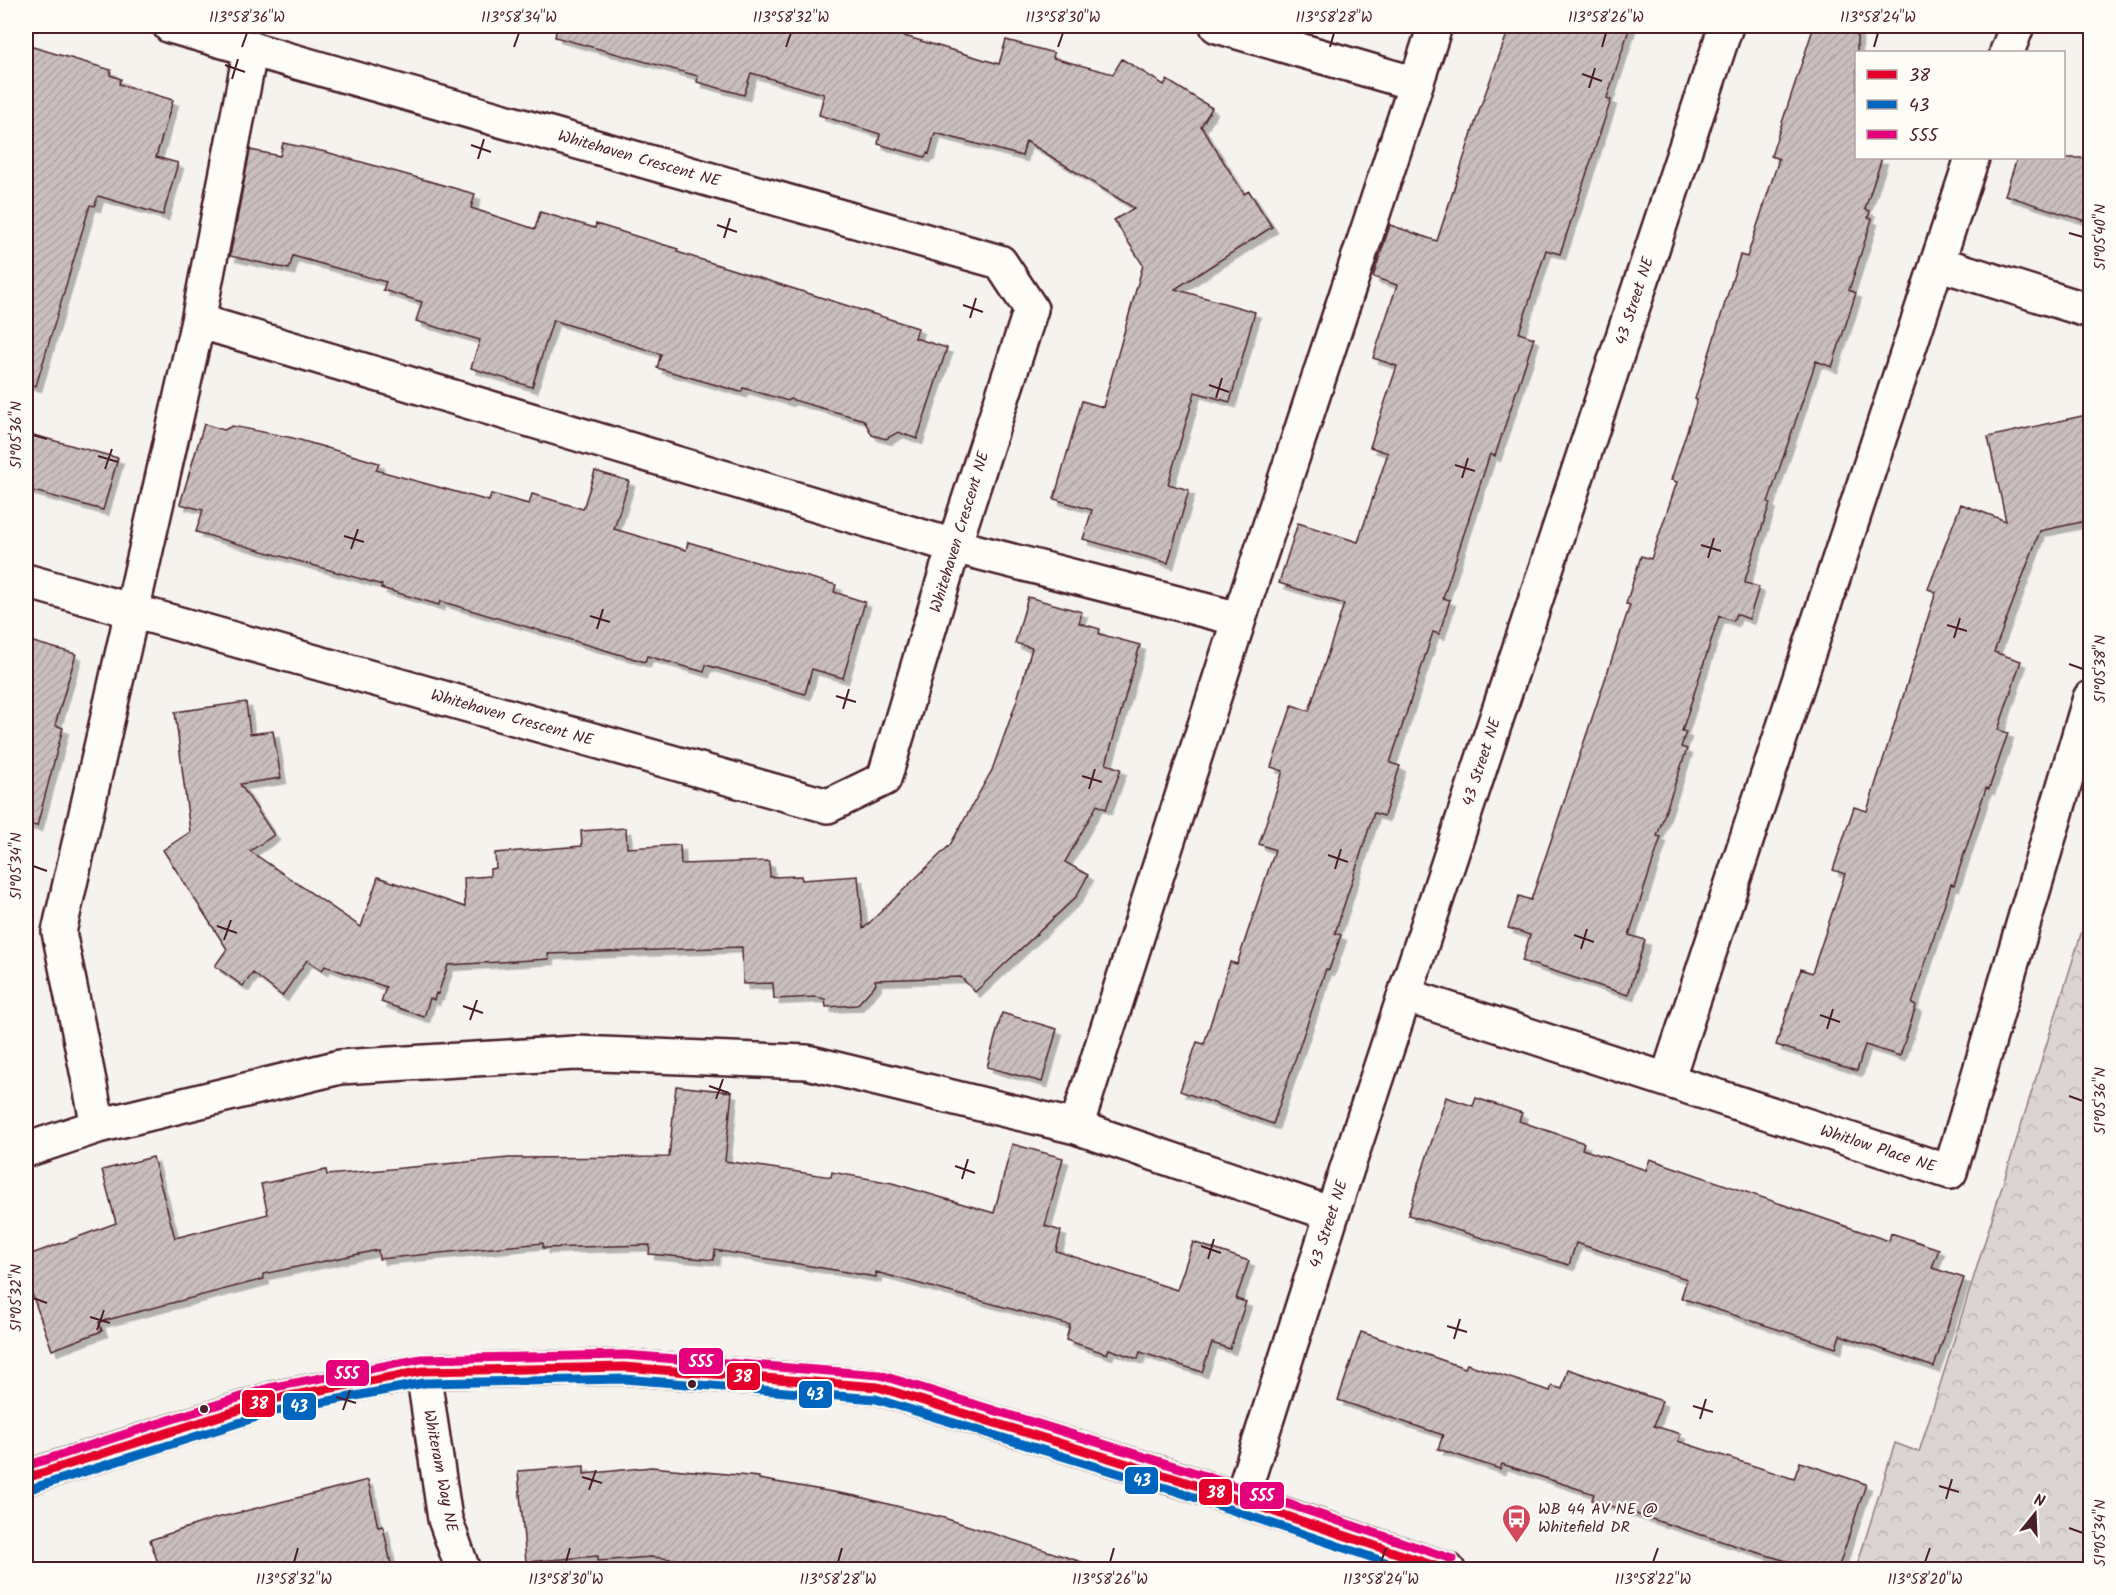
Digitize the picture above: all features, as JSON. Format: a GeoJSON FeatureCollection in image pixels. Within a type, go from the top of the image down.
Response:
{"type":"FeatureCollection","features":[{"type":"Feature","properties":{"kind":"street","name":"Whitehaven Crescent NE"},"geometry":{"type":"LineString","coordinates":[[26,581],[828,806],[884,779],[954,546],[1031,309],[1000,262],[170,26]]}},
{"type":"Feature","properties":{"kind":"street"},"geometry":{"type":"LineString","coordinates":[[1217,26],[1416,84]]}},
{"type":"Feature","properties":{"kind":"street"},"geometry":{"type":"LineString","coordinates":[[1076,1127],[1239,619],[1436,26]]}},
{"type":"Feature","properties":{"kind":"street","name":"43 Street NE"},"geometry":{"type":"LineString","coordinates":[[1241,1500],[1332,1214],[1726,26]]}},
{"type":"Feature","properties":{"kind":"street"},"geometry":{"type":"LineString","coordinates":[[2007,51],[2017,26]]}},
{"type":"Feature","properties":{"kind":"street"},"geometry":{"type":"LineString","coordinates":[[98,1126],[59,932],[198,321],[251,48]]}},
{"type":"Feature","properties":{"kind":"street"},"geometry":{"type":"LineString","coordinates":[[1667,1080],[1972,159]]}},
{"type":"Feature","properties":{"kind":"street"},"geometry":{"type":"LineString","coordinates":[[1937,263],[2091,311]]}},
{"type":"Feature","properties":{"kind":"street"},"geometry":{"type":"LineString","coordinates":[[198,321],[954,546],[1239,619]]}},
{"type":"Feature","properties":{"kind":"street","name":"Whitlow Place NE"},"geometry":{"type":"LineString","coordinates":[[1405,995],[1950,1172],[2091,699]]}},
{"type":"Feature","properties":{"kind":"street"},"geometry":{"type":"LineString","coordinates":[[26,1150],[98,1126],[340,1067],[575,1053],[807,1062],[1076,1127],[1332,1214]]}},
{"type":"Feature","properties":{"kind":"street"},"geometry":{"type":"LineString","coordinates":[[26,1478],[273,1399],[423,1371],[624,1367],[878,1387],[1241,1500],[1448,1569]]}},
{"type":"Feature","properties":{"kind":"street","name":"Whiteram Way NE"},"geometry":{"type":"LineString","coordinates":[[423,1371],[445,1519],[463,1569]]}},
{"type":"Feature","properties":{"kind":"green space"},"geometry":{"type":"Polygon","coordinates":[[[2090,905],[2090,1569],[1856,1569],[1895,1443],[1919,1452],[2090,905]]]}},
{"type":"Feature","properties":{"kind":"building"},"geometry":{"type":"Polygon","coordinates":[[[557,26],[884,26],[903,31],[901,35],[999,64],[1006,40],[1054,53],[1053,58],[1113,74],[1122,59],[1164,85],[1167,80],[1212,108],[1201,126],[1244,194],[1249,191],[1272,227],[1175,289],[1255,312],[1230,402],[1195,392],[1168,484],[1189,490],[1168,563],[1083,539],[1092,510],[1054,499],[1082,401],[1103,407],[1143,265],[1114,220],[1134,208],[1026,141],[1022,156],[935,133],[929,154],[927,153],[925,157],[878,144],[880,134],[819,115],[824,94],[751,73],[744,95],[697,82],[698,76],[555,37],[557,26]]]}},
{"type":"Feature","properties":{"kind":"building"},"geometry":{"type":"Polygon","coordinates":[[[1510,26],[1630,26],[1607,98],[1611,100],[1560,254],[1546,250],[1519,333],[1534,338],[1495,456],[1490,454],[1443,598],[1450,600],[1439,634],[1433,632],[1390,763],[1400,766],[1384,816],[1374,813],[1335,933],[1341,935],[1329,970],[1326,969],[1273,1124],[1180,1091],[1197,1042],[1204,1044],[1230,962],[1237,964],[1275,850],[1259,844],[1283,771],[1271,767],[1292,705],[1309,711],[1344,604],[1279,583],[1298,523],[1358,542],[1388,453],[1370,447],[1397,366],[1373,358],[1397,285],[1373,277],[1390,225],[1437,241],[1480,108],[1510,26]]]}},
{"type":"Feature","properties":{"kind":"building"},"geometry":{"type":"Polygon","coordinates":[[[1814,26],[1857,26],[1855,159],[1882,159],[1865,209],[1870,211],[1868,218],[1872,219],[1849,290],[1856,293],[1832,367],[1816,361],[1768,502],[1770,503],[1745,583],[1759,587],[1749,619],[1736,614],[1733,621],[1719,616],[1682,731],[1686,732],[1681,747],[1687,749],[1657,836],[1661,837],[1629,935],[1645,940],[1628,995],[1522,961],[1530,935],[1508,928],[1519,896],[1531,900],[1630,605],[1626,604],[1641,556],[1651,559],[1677,482],[1671,480],[1740,255],[1747,257],[1779,159],[1771,156],[1814,26]]]}},
{"type":"Feature","properties":{"kind":"building"},"geometry":{"type":"Polygon","coordinates":[[[26,45],[111,70],[110,75],[121,79],[119,84],[173,100],[156,157],[178,163],[163,215],[98,196],[95,206],[90,205],[36,386],[26,384],[26,45]]]}},
{"type":"Feature","properties":{"kind":"building"},"geometry":{"type":"Polygon","coordinates":[[[283,143],[326,152],[475,194],[471,208],[535,229],[540,212],[595,228],[596,224],[918,328],[915,338],[947,348],[917,439],[898,432],[886,439],[872,435],[864,420],[743,388],[741,392],[657,368],[661,354],[553,320],[532,387],[471,368],[480,340],[416,321],[422,302],[383,290],[386,282],[293,256],[289,269],[230,256],[250,150],[280,156],[283,143]]]}},
{"type":"Feature","properties":{"kind":"building"},"geometry":{"type":"Polygon","coordinates":[[[2091,158],[2091,223],[2005,195],[2017,159],[2091,158]]]}},
{"type":"Feature","properties":{"kind":"building"},"geometry":{"type":"Polygon","coordinates":[[[2091,414],[2091,520],[2040,531],[1994,652],[2021,661],[1998,730],[2008,733],[1989,789],[1986,788],[1954,885],[1951,884],[1912,1004],[1916,1006],[1900,1056],[1865,1045],[1857,1071],[1776,1045],[1801,969],[1812,973],[1845,874],[1833,870],[1854,807],[1867,811],[1936,592],[1928,589],[1961,504],[2006,521],[1988,437],[2091,414]]]}},
{"type":"Feature","properties":{"kind":"building"},"geometry":{"type":"Polygon","coordinates":[[[204,424],[224,430],[232,426],[293,438],[379,463],[376,470],[489,501],[491,494],[529,504],[532,494],[583,509],[595,471],[629,481],[614,529],[686,550],[688,542],[836,585],[834,592],[865,602],[843,678],[812,669],[805,694],[706,665],[704,672],[647,656],[645,662],[440,601],[439,605],[381,588],[382,585],[196,532],[203,510],[180,504],[204,424]]]}},
{"type":"Feature","properties":{"kind":"building"},"geometry":{"type":"Polygon","coordinates":[[[26,433],[118,458],[103,510],[26,489],[26,433]]]}},
{"type":"Feature","properties":{"kind":"building"},"geometry":{"type":"Polygon","coordinates":[[[1028,597],[1082,612],[1079,623],[1100,629],[1099,634],[1140,645],[1106,764],[1121,769],[1106,809],[1097,805],[1065,862],[1088,875],[1076,897],[975,992],[961,977],[875,980],[876,984],[857,1005],[826,1007],[825,999],[816,997],[774,999],[773,983],[743,984],[742,947],[548,954],[549,959],[448,965],[438,994],[436,993],[434,1000],[430,998],[424,1017],[381,1002],[386,987],[325,966],[322,970],[307,960],[282,996],[253,973],[243,986],[215,966],[227,949],[163,850],[190,832],[175,712],[246,702],[250,734],[273,731],[281,778],[240,784],[274,835],[250,851],[361,927],[378,877],[465,907],[464,878],[490,876],[490,869],[496,868],[495,853],[582,846],[581,831],[626,828],[627,848],[680,845],[681,864],[769,861],[770,877],[801,876],[802,880],[858,876],[863,929],[950,845],[992,770],[1017,700],[1032,648],[1015,643],[1028,597]]]}},
{"type":"Feature","properties":{"kind":"building"},"geometry":{"type":"Polygon","coordinates":[[[26,640],[76,654],[55,725],[63,728],[37,826],[26,824],[26,640]]]}},
{"type":"Feature","properties":{"kind":"building"},"geometry":{"type":"Polygon","coordinates":[[[1002,1013],[1057,1029],[1042,1082],[987,1067],[1002,1013]]]}},
{"type":"Feature","properties":{"kind":"building"},"geometry":{"type":"Polygon","coordinates":[[[676,1086],[732,1092],[725,1161],[831,1177],[832,1172],[892,1183],[994,1213],[1012,1144],[1063,1158],[1045,1226],[1061,1231],[1056,1251],[1177,1290],[1193,1242],[1249,1261],[1236,1299],[1246,1302],[1230,1349],[1212,1343],[1202,1372],[1140,1352],[1138,1359],[1109,1349],[1107,1354],[1066,1340],[1070,1325],[876,1272],[876,1277],[715,1250],[714,1260],[649,1254],[650,1245],[543,1248],[543,1243],[379,1259],[378,1250],[263,1274],[264,1279],[99,1322],[102,1331],[52,1350],[26,1277],[26,1256],[116,1223],[102,1170],[153,1157],[175,1238],[268,1214],[261,1184],[326,1170],[327,1175],[509,1158],[669,1157],[676,1086]]]}},
{"type":"Feature","properties":{"kind":"building"},"geometry":{"type":"Polygon","coordinates":[[[1446,1097],[1473,1106],[1476,1098],[1522,1113],[1519,1121],[1584,1143],[1582,1149],[1646,1170],[1650,1159],[1889,1241],[1891,1233],[1939,1249],[1932,1268],[1964,1278],[1934,1367],[1840,1335],[1836,1348],[1681,1298],[1687,1279],[1576,1243],[1569,1265],[1408,1215],[1446,1097]]]}},
{"type":"Feature","properties":{"kind":"building"},"geometry":{"type":"Polygon","coordinates":[[[1361,1332],[1465,1368],[1467,1364],[1550,1391],[1552,1386],[1562,1389],[1568,1369],[1662,1401],[1654,1426],[1681,1434],[1678,1441],[1794,1479],[1800,1462],[1866,1484],[1838,1569],[1814,1569],[1749,1550],[1592,1500],[1594,1494],[1502,1464],[1500,1469],[1438,1449],[1443,1435],[1338,1400],[1361,1332]]]}},
{"type":"Feature","properties":{"kind":"building"},"geometry":{"type":"Polygon","coordinates":[[[584,1466],[584,1474],[651,1467],[759,1477],[759,1479],[856,1496],[944,1518],[1082,1562],[1081,1569],[778,1569],[651,1557],[598,1561],[598,1556],[526,1562],[518,1471],[584,1466]]]}},
{"type":"Feature","properties":{"kind":"building"},"geometry":{"type":"Polygon","coordinates":[[[368,1480],[378,1527],[383,1526],[392,1569],[160,1569],[150,1540],[213,1519],[368,1480]]]}},
{"type":"Feature","properties":{"kind":"transit line","name":"555"},"geometry":{"type":"LineString","coordinates":[[26,1466],[269,1388],[421,1359],[625,1355],[880,1375],[1187,1470],[1452,1559]]}},
{"type":"Feature","properties":{"kind":"transit line","name":"38"},"geometry":{"type":"LineString","coordinates":[[26,1478],[273,1399],[423,1371],[624,1367],[878,1387],[1183,1481],[1447,1570]]}},
{"type":"Feature","properties":{"kind":"transit line","name":"43"},"geometry":{"type":"LineString","coordinates":[[30,1489],[276,1411],[424,1383],[624,1379],[876,1399],[1179,1492],[1409,1570]]}},
{"type":"Feature","properties":{"kind":"place","name":"WB 44 AV NE @ Whitefield DR"},"geometry":{"type":"Point","coordinates":[1517,1544]}}]}
